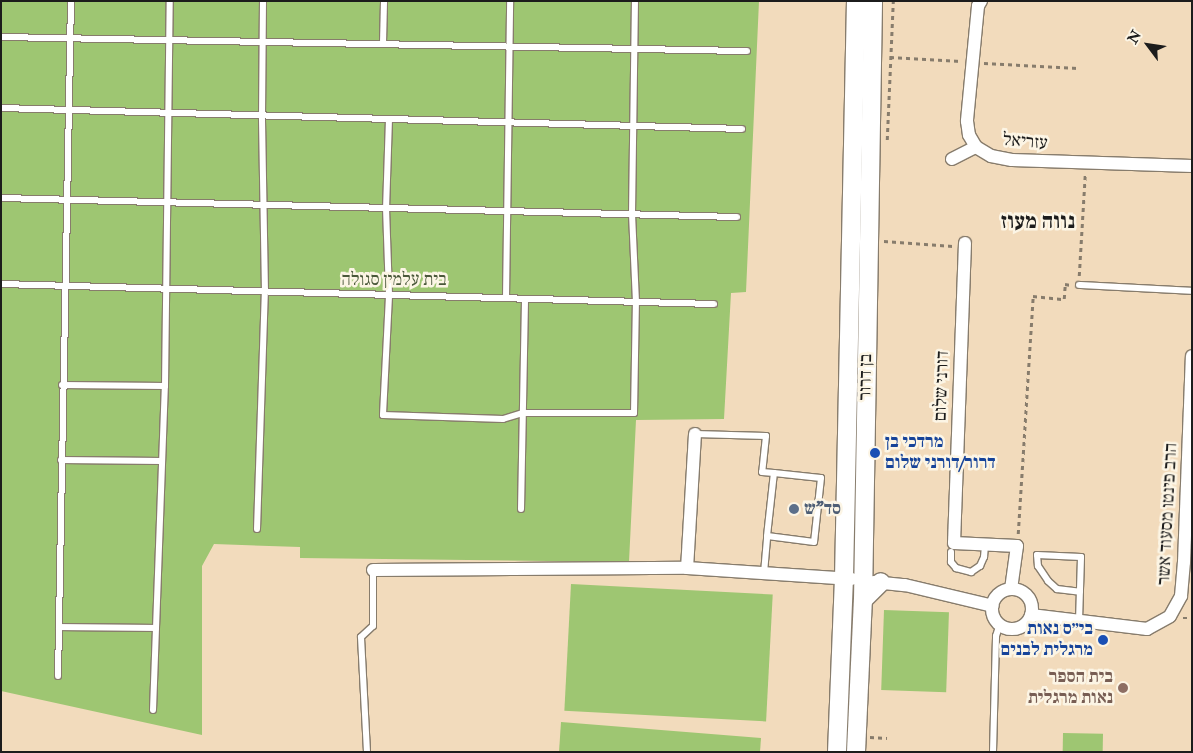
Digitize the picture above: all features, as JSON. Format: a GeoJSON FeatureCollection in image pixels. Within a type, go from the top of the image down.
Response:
{"type":"FeatureCollection","features":[{"type":"Feature","properties":{"kind":"street","name":"בן דרור"},"geometry":{"type":"LineString","coordinates":[[837,752],[844,578],[856,1]]}},
{"type":"Feature","properties":{"kind":"street","name":"בן דרור"},"geometry":{"type":"LineString","coordinates":[[856,752],[863,600],[873,1]]}},
{"type":"Feature","properties":{"kind":"street","name":"עזריאל"},"geometry":{"type":"LineString","coordinates":[[981,1],[978,6],[967,121],[969,135],[976,146],[990,156],[1012,160],[1192,166]]}},
{"type":"Feature","properties":{"kind":"street"},"geometry":{"type":"LineString","coordinates":[[952,159],[976,146]]}},
{"type":"Feature","properties":{"kind":"street","name":"דורני שלום"},"geometry":{"type":"LineString","coordinates":[[965,245],[954,543],[1017,546]]}},
{"type":"Feature","properties":{"kind":"street","name":"הרב פינטו מסעוד אשר"},"geometry":{"type":"LineString","coordinates":[[1031,616],[1147,629],[1170,616],[1181,596],[1186,533],[1192,356]]}},
{"type":"Feature","properties":{"kind":"street"},"geometry":{"type":"LineString","coordinates":[[687,568],[694,434]]}},
{"type":"Feature","properties":{"kind":"street"},"geometry":{"type":"LineString","coordinates":[[1011,589],[1017,546]]}},
{"type":"Feature","properties":{"kind":"street"},"geometry":{"type":"LineString","coordinates":[[373,570],[687,568],[881,582],[904,585],[993,606]]}},
{"type":"Feature","properties":{"kind":"street"},"geometry":{"type":"LineString","coordinates":[[863,600],[881,582]]}},
{"type":"Feature","properties":{"kind":"street"},"geometry":{"type":"LineString","coordinates":[[1011,589],[1024,592],[1032,609],[1028,621],[1018,628],[1000,624],[993,613],[993,606],[1001,592],[1011,589]]}},
{"type":"Feature","properties":{"kind":"lane"},"geometry":{"type":"LineString","coordinates":[[58,676],[62,385],[72,1]]}},
{"type":"Feature","properties":{"kind":"lane"},"geometry":{"type":"LineString","coordinates":[[153,710],[165,386],[170,1]]}},
{"type":"Feature","properties":{"kind":"lane"},"geometry":{"type":"LineString","coordinates":[[257,529],[265,292],[262,116],[263,1]]}},
{"type":"Feature","properties":{"kind":"lane"},"geometry":{"type":"LineString","coordinates":[[383,43],[384,1]]}},
{"type":"Feature","properties":{"kind":"lane"},"geometry":{"type":"LineString","coordinates":[[506,298],[510,1]]}},
{"type":"Feature","properties":{"kind":"lane"},"geometry":{"type":"LineString","coordinates":[[389,119],[386,208],[389,296],[384,416],[503,419],[523,413],[634,413],[636,302],[632,214],[635,1]]}},
{"type":"Feature","properties":{"kind":"lane"},"geometry":{"type":"LineString","coordinates":[[1,36],[747,51]]}},
{"type":"Feature","properties":{"kind":"lane"},"geometry":{"type":"LineString","coordinates":[[1,108],[742,129]]}},
{"type":"Feature","properties":{"kind":"lane"},"geometry":{"type":"LineString","coordinates":[[1,198],[737,217]]}},
{"type":"Feature","properties":{"kind":"lane"},"geometry":{"type":"LineString","coordinates":[[1,284],[714,304]]}},
{"type":"Feature","properties":{"kind":"lane"},"geometry":{"type":"LineString","coordinates":[[1079,285],[1192,291]]}},
{"type":"Feature","properties":{"kind":"lane"},"geometry":{"type":"LineString","coordinates":[[521,508],[525,299]]}},
{"type":"Feature","properties":{"kind":"lane"},"geometry":{"type":"LineString","coordinates":[[62,385],[165,386]]}},
{"type":"Feature","properties":{"kind":"lane"},"geometry":{"type":"LineString","coordinates":[[694,434],[766,436],[762,472],[821,478],[814,542],[766,536]]}},
{"type":"Feature","properties":{"kind":"lane"},"geometry":{"type":"LineString","coordinates":[[61,460],[162,462]]}},
{"type":"Feature","properties":{"kind":"lane"},"geometry":{"type":"LineString","coordinates":[[764,573],[766,536],[774,473]]}},
{"type":"Feature","properties":{"kind":"lane"},"geometry":{"type":"LineString","coordinates":[[951,552],[951,562],[956,568],[971,572],[980,566],[984,556],[985,545]]}},
{"type":"Feature","properties":{"kind":"lane"},"geometry":{"type":"LineString","coordinates":[[1079,621],[1080,592],[1081,557],[1037,555],[1038,566],[1048,581],[1057,589],[1080,592]]}},
{"type":"Feature","properties":{"kind":"lane"},"geometry":{"type":"LineString","coordinates":[[367,752],[361,638],[374,626],[373,570]]}},
{"type":"Feature","properties":{"kind":"lane"},"geometry":{"type":"LineString","coordinates":[[993,752],[996,636],[1000,624]]}},
{"type":"Feature","properties":{"kind":"lane"},"geometry":{"type":"LineString","coordinates":[[58,627],[156,628]]}},
{"type":"Feature","properties":{"kind":"path"},"geometry":{"type":"LineString","coordinates":[[1017,546],[1034,296],[1064,298],[1065,284],[1079,285],[1085,162]]}},
{"type":"Feature","properties":{"kind":"path"},"geometry":{"type":"LineString","coordinates":[[882,241],[965,245]]}},
{"type":"Feature","properties":{"kind":"green space","name":"בית עלמין סגולה"},"geometry":{"type":"Polygon","coordinates":[[[1,1],[759,1],[746,292],[731,293],[724,419],[636,420],[629,562],[300,558],[300,547],[214,544],[202,566],[202,735],[1,691],[1,1]]]}},
{"type":"Feature","properties":{"kind":"green space"},"geometry":{"type":"Polygon","coordinates":[[[571,584],[773,595],[766,721],[564,711],[571,584]]]}},
{"type":"Feature","properties":{"kind":"green space"},"geometry":{"type":"Polygon","coordinates":[[[884,610],[949,612],[946,692],[881,690],[884,610]]]}},
{"type":"Feature","properties":{"kind":"green space"},"geometry":{"type":"Polygon","coordinates":[[[561,722],[761,738],[760,752],[559,752],[561,722]]]}},
{"type":"Feature","properties":{"kind":"green space"},"geometry":{"type":"Polygon","coordinates":[[[1063,733],[1103,734],[1103,752],[1063,752],[1063,733]]]}},
{"type":"Feature","properties":{"kind":"place","name":"מרדכי בן דרור/דורני שלום"},"geometry":{"type":"Point","coordinates":[875,453]}},
{"type":"Feature","properties":{"kind":"place","name":"סד\"ש"},"geometry":{"type":"Point","coordinates":[794,509]}},
{"type":"Feature","properties":{"kind":"place","name":"בי״ס נאות מרגלית לבנים"},"geometry":{"type":"Point","coordinates":[1103,640]}},
{"type":"Feature","properties":{"kind":"place","name":"בית הספר נאות מרגלית"},"geometry":{"type":"Point","coordinates":[1123,688]}},
{"type":"Feature","properties":{"kind":"district","name":"נווה מעוז"},"geometry":{"type":"Point","coordinates":[1038,222]}}]}
